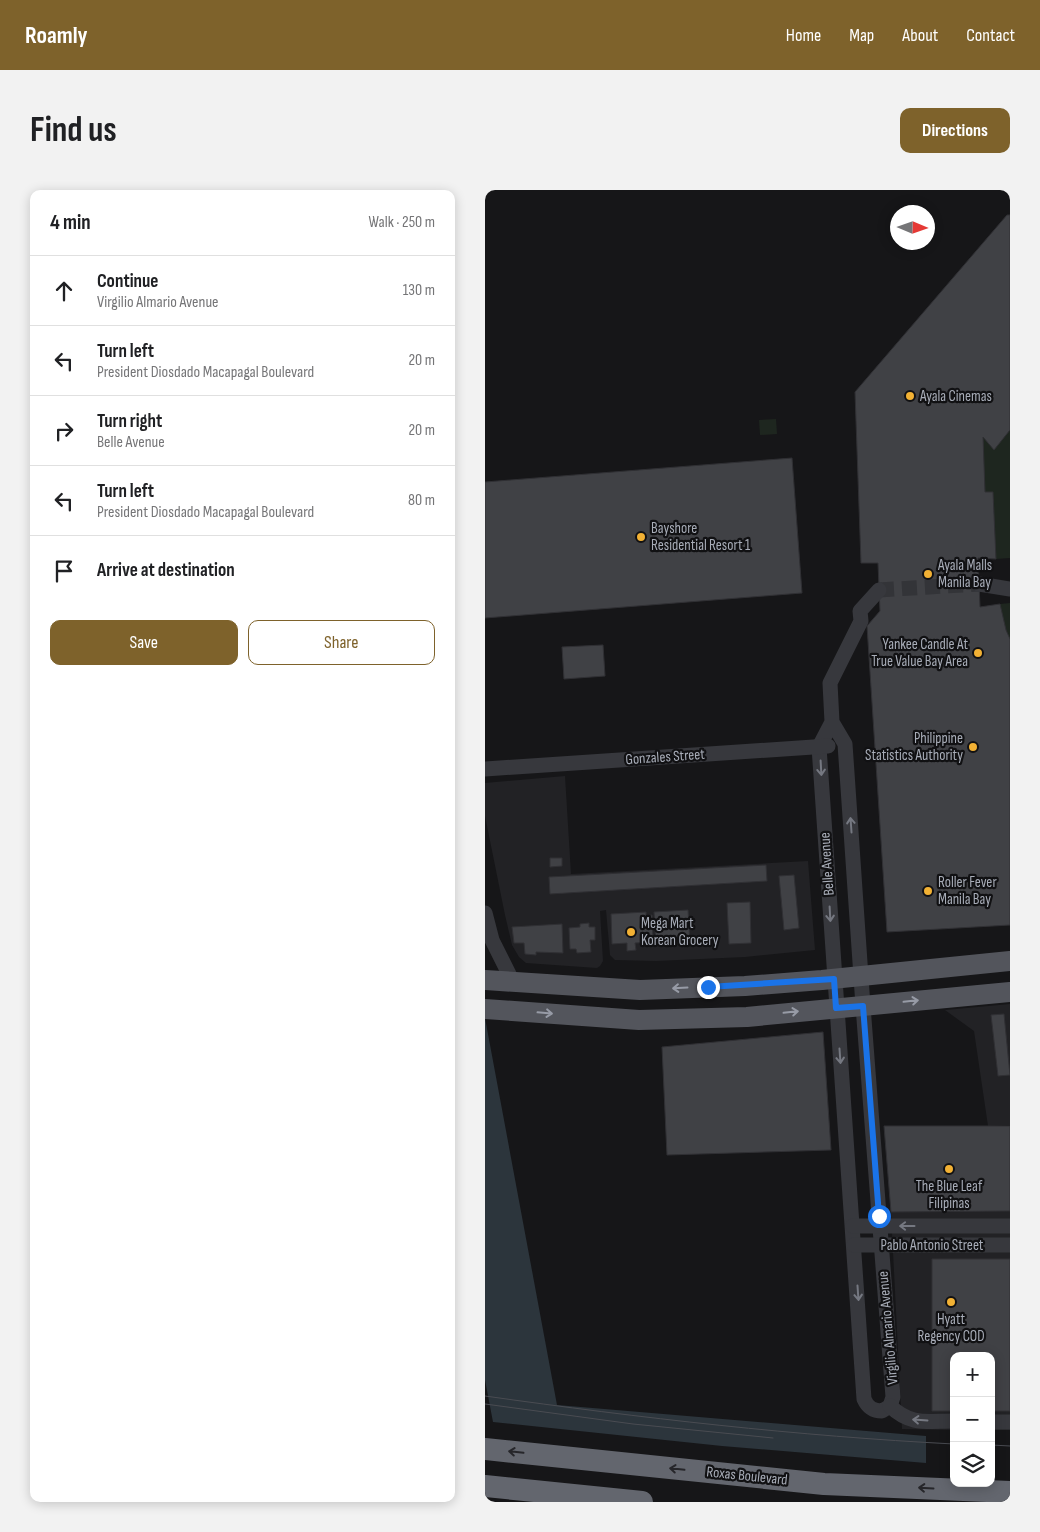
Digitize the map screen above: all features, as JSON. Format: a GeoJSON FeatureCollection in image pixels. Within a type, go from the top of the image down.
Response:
{"type":"FeatureCollection","features":[{"type":"Feature","properties":{"kind":"highway","name":"Roxas Boulevard"},"geometry":{"type":"LineString","coordinates":[[485,1449],[823,1484],[1010,1492]]}},
{"type":"Feature","properties":{"kind":"highway"},"geometry":{"type":"LineString","coordinates":[[485,1486],[564,1498],[642,1502]]}},
{"type":"Feature","properties":{"kind":"main road"},"geometry":{"type":"LineString","coordinates":[[487,980],[640,990],[745,986],[1010,961]]}},
{"type":"Feature","properties":{"kind":"main road"},"geometry":{"type":"LineString","coordinates":[[491,1009],[639,1020],[747,1017],[1010,992]]}},
{"type":"Feature","properties":{"kind":"street"},"geometry":{"type":"LineString","coordinates":[[979,584],[1010,589]]}},
{"type":"Feature","properties":{"kind":"street","name":"Belle Avenue"},"geometry":{"type":"LineString","coordinates":[[863,1006],[845,744],[832,722],[830,683],[861,621],[860,610],[879,590]]}},
{"type":"Feature","properties":{"kind":"street"},"geometry":{"type":"LineString","coordinates":[[819,746],[832,722]]}},
{"type":"Feature","properties":{"kind":"street","name":"Gonzales Street"},"geometry":{"type":"LineString","coordinates":[[485,769],[845,744]]}},
{"type":"Feature","properties":{"kind":"street","name":"Belle Avenue"},"geometry":{"type":"LineString","coordinates":[[819,746],[836,1008]]}},
{"type":"Feature","properties":{"kind":"street"},"geometry":{"type":"LineString","coordinates":[[485,913],[492,940],[513,982]]}},
{"type":"Feature","properties":{"kind":"street","name":"Virgilio Almario Avenue"},"geometry":{"type":"LineString","coordinates":[[836,1008],[865,1399],[867,1405],[877,1411],[882,1411],[890,1406],[893,1397],[863,1006]]}},
{"type":"Feature","properties":{"kind":"street","name":"Pablo Antonio Street"},"geometry":{"type":"LineString","coordinates":[[853,1226],[1010,1226]]}},
{"type":"Feature","properties":{"kind":"street","name":"Pablo Antonio Street"},"geometry":{"type":"LineString","coordinates":[[854,1245],[1010,1246]]}},
{"type":"Feature","properties":{"kind":"street"},"geometry":{"type":"LineString","coordinates":[[890,1406],[909,1420],[950,1421]]}},
{"type":"Feature","properties":{"kind":"street"},"geometry":{"type":"LineString","coordinates":[[995,1422],[1010,1422]]}},
{"type":"Feature","properties":{"kind":"shaded area"},"geometry":{"type":"Polygon","coordinates":[[[776,419],[777,434],[760,435],[759,420],[776,419]]]}},
{"type":"Feature","properties":{"kind":"shaded area"},"geometry":{"type":"Polygon","coordinates":[[[1010,430],[1010,558],[996,559],[993,492],[985,492],[983,437],[994,450],[1010,430]]]}},
{"type":"Feature","properties":{"kind":"shaded area"},"geometry":{"type":"Polygon","coordinates":[[[1010,603],[1010,639],[1000,604],[1010,603]]]}},
{"type":"Feature","properties":{"kind":"shaded area"},"geometry":{"type":"Polygon","coordinates":[[[565,776],[571,874],[808,861],[815,950],[745,957],[656,961],[615,960],[610,955],[606,910],[600,911],[603,961],[597,968],[526,963],[519,957],[512,945],[505,915],[485,816],[485,783],[565,776]]]}},
{"type":"Feature","properties":{"kind":"shaded area"},"geometry":{"type":"Polygon","coordinates":[[[1010,1004],[1010,1125],[988,1126],[974,1031],[945,1010],[1010,1004]]]}},
{"type":"Feature","properties":{"kind":"shaded area"},"geometry":{"type":"Polygon","coordinates":[[[485,1018],[557,1405],[926,1436],[926,1463],[722,1446],[493,1422],[485,1380],[485,1018]]]}},
{"type":"Feature","properties":{"kind":"shaded area"},"geometry":{"type":"Polygon","coordinates":[[[1010,1211],[1010,1430],[995,1430],[995,1352],[950,1352],[950,1430],[902,1429],[891,1212],[1010,1211]]]}},
{"type":"Feature","properties":{"kind":"building","name":"Ayala Malls Manila Bay"},"geometry":{"type":"Polygon","coordinates":[[[1007,215],[1010,215],[1010,430],[994,450],[983,437],[985,492],[993,492],[996,559],[978,558],[980,607],[1000,604],[1010,639],[1010,925],[887,932],[867,626],[880,611],[878,563],[861,563],[855,392],[1007,215]]]}},
{"type":"Feature","properties":{"kind":"building","name":"Bayshore Residential Resort 1"},"geometry":{"type":"Polygon","coordinates":[[[792,458],[802,593],[485,618],[485,482],[792,458]]]}},
{"type":"Feature","properties":{"kind":"building"},"geometry":{"type":"Polygon","coordinates":[[[603,645],[605,676],[564,679],[562,647],[603,645]]]}},
{"type":"Feature","properties":{"kind":"building"},"geometry":{"type":"Polygon","coordinates":[[[550,858],[562,858],[562,866],[550,867],[550,858]]]}},
{"type":"Feature","properties":{"kind":"building"},"geometry":{"type":"Polygon","coordinates":[[[766,865],[767,881],[550,894],[549,877],[766,865]]]}},
{"type":"Feature","properties":{"kind":"building"},"geometry":{"type":"Polygon","coordinates":[[[794,875],[799,928],[784,930],[779,876],[794,875]]]}},
{"type":"Feature","properties":{"kind":"building"},"geometry":{"type":"Polygon","coordinates":[[[750,902],[751,943],[729,944],[727,903],[750,902]]]}},
{"type":"Feature","properties":{"kind":"building"},"geometry":{"type":"Polygon","coordinates":[[[688,910],[690,943],[656,945],[654,912],[688,910]]]}},
{"type":"Feature","properties":{"kind":"building"},"geometry":{"type":"Polygon","coordinates":[[[646,912],[646,916],[652,915],[653,942],[635,943],[636,950],[627,951],[627,943],[612,944],[611,914],[646,912]]]}},
{"type":"Feature","properties":{"kind":"building"},"geometry":{"type":"Polygon","coordinates":[[[589,923],[589,927],[595,927],[595,940],[590,940],[591,952],[577,953],[576,949],[570,949],[569,928],[580,927],[580,924],[589,923]]]}},
{"type":"Feature","properties":{"kind":"building"},"geometry":{"type":"Polygon","coordinates":[[[562,924],[563,953],[536,952],[536,955],[525,954],[524,943],[514,943],[512,927],[562,924]]]}},
{"type":"Feature","properties":{"kind":"building"},"geometry":{"type":"Polygon","coordinates":[[[1004,1014],[1010,1075],[998,1076],[991,1015],[1004,1014]]]}},
{"type":"Feature","properties":{"kind":"building"},"geometry":{"type":"Polygon","coordinates":[[[823,1032],[831,1150],[667,1155],[662,1047],[823,1032]]]}},
{"type":"Feature","properties":{"kind":"building","name":"The Blue Leaf Filipinas"},"geometry":{"type":"Polygon","coordinates":[[[884,1126],[1010,1126],[1010,1211],[891,1212],[884,1126]]]}},
{"type":"Feature","properties":{"kind":"building"},"geometry":{"type":"Polygon","coordinates":[[[932,1259],[1010,1259],[1010,1411],[995,1411],[995,1352],[950,1352],[950,1411],[932,1411],[932,1259]]]}},
{"type":"Feature","properties":{"kind":"tunnel"},"geometry":{"type":"LineString","coordinates":[[879,590],[979,584]]}},
{"type":"Feature","properties":{"kind":"tram line"},"geometry":{"type":"LineString","coordinates":[[485,1396],[719,1425],[895,1441],[950,1444]]}},
{"type":"Feature","properties":{"kind":"tram line"},"geometry":{"type":"LineString","coordinates":[[485,1404],[633,1424],[773,1438]]}},
{"type":"Feature","properties":{"kind":"tram line"},"geometry":{"type":"LineString","coordinates":[[995,1445],[1010,1446]]}},
{"type":"Feature","properties":{"kind":"place","name":"Ayala Cinemas"},"geometry":{"type":"Point","coordinates":[910,396]}},
{"type":"Feature","properties":{"kind":"place","name":"Bayshore Residential Resort 1"},"geometry":{"type":"Point","coordinates":[641,537]}},
{"type":"Feature","properties":{"kind":"place","name":"Ayala Malls Manila Bay"},"geometry":{"type":"Point","coordinates":[928,574]}},
{"type":"Feature","properties":{"kind":"place","name":"Yankee Candle At True Value Bay Area"},"geometry":{"type":"Point","coordinates":[978,653]}},
{"type":"Feature","properties":{"kind":"place","name":"Philippine Statistics Authority"},"geometry":{"type":"Point","coordinates":[973,747]}},
{"type":"Feature","properties":{"kind":"place","name":"Roller Fever Manila Bay"},"geometry":{"type":"Point","coordinates":[928,891]}},
{"type":"Feature","properties":{"kind":"place","name":"Mega Mart Korean Grocery"},"geometry":{"type":"Point","coordinates":[631,932]}},
{"type":"Feature","properties":{"kind":"place","name":"The Blue Leaf Filipinas"},"geometry":{"type":"Point","coordinates":[949,1169]}},
{"type":"Feature","properties":{"kind":"place","name":"Hyatt Regency COD"},"geometry":{"type":"Point","coordinates":[951,1302]}},
{"type":"Feature","properties":{"kind":"route"},"geometry":{"type":"LineString","coordinates":[[708,987],[834,979],[836,1008],[863,1006],[879,1216]]}}]}
